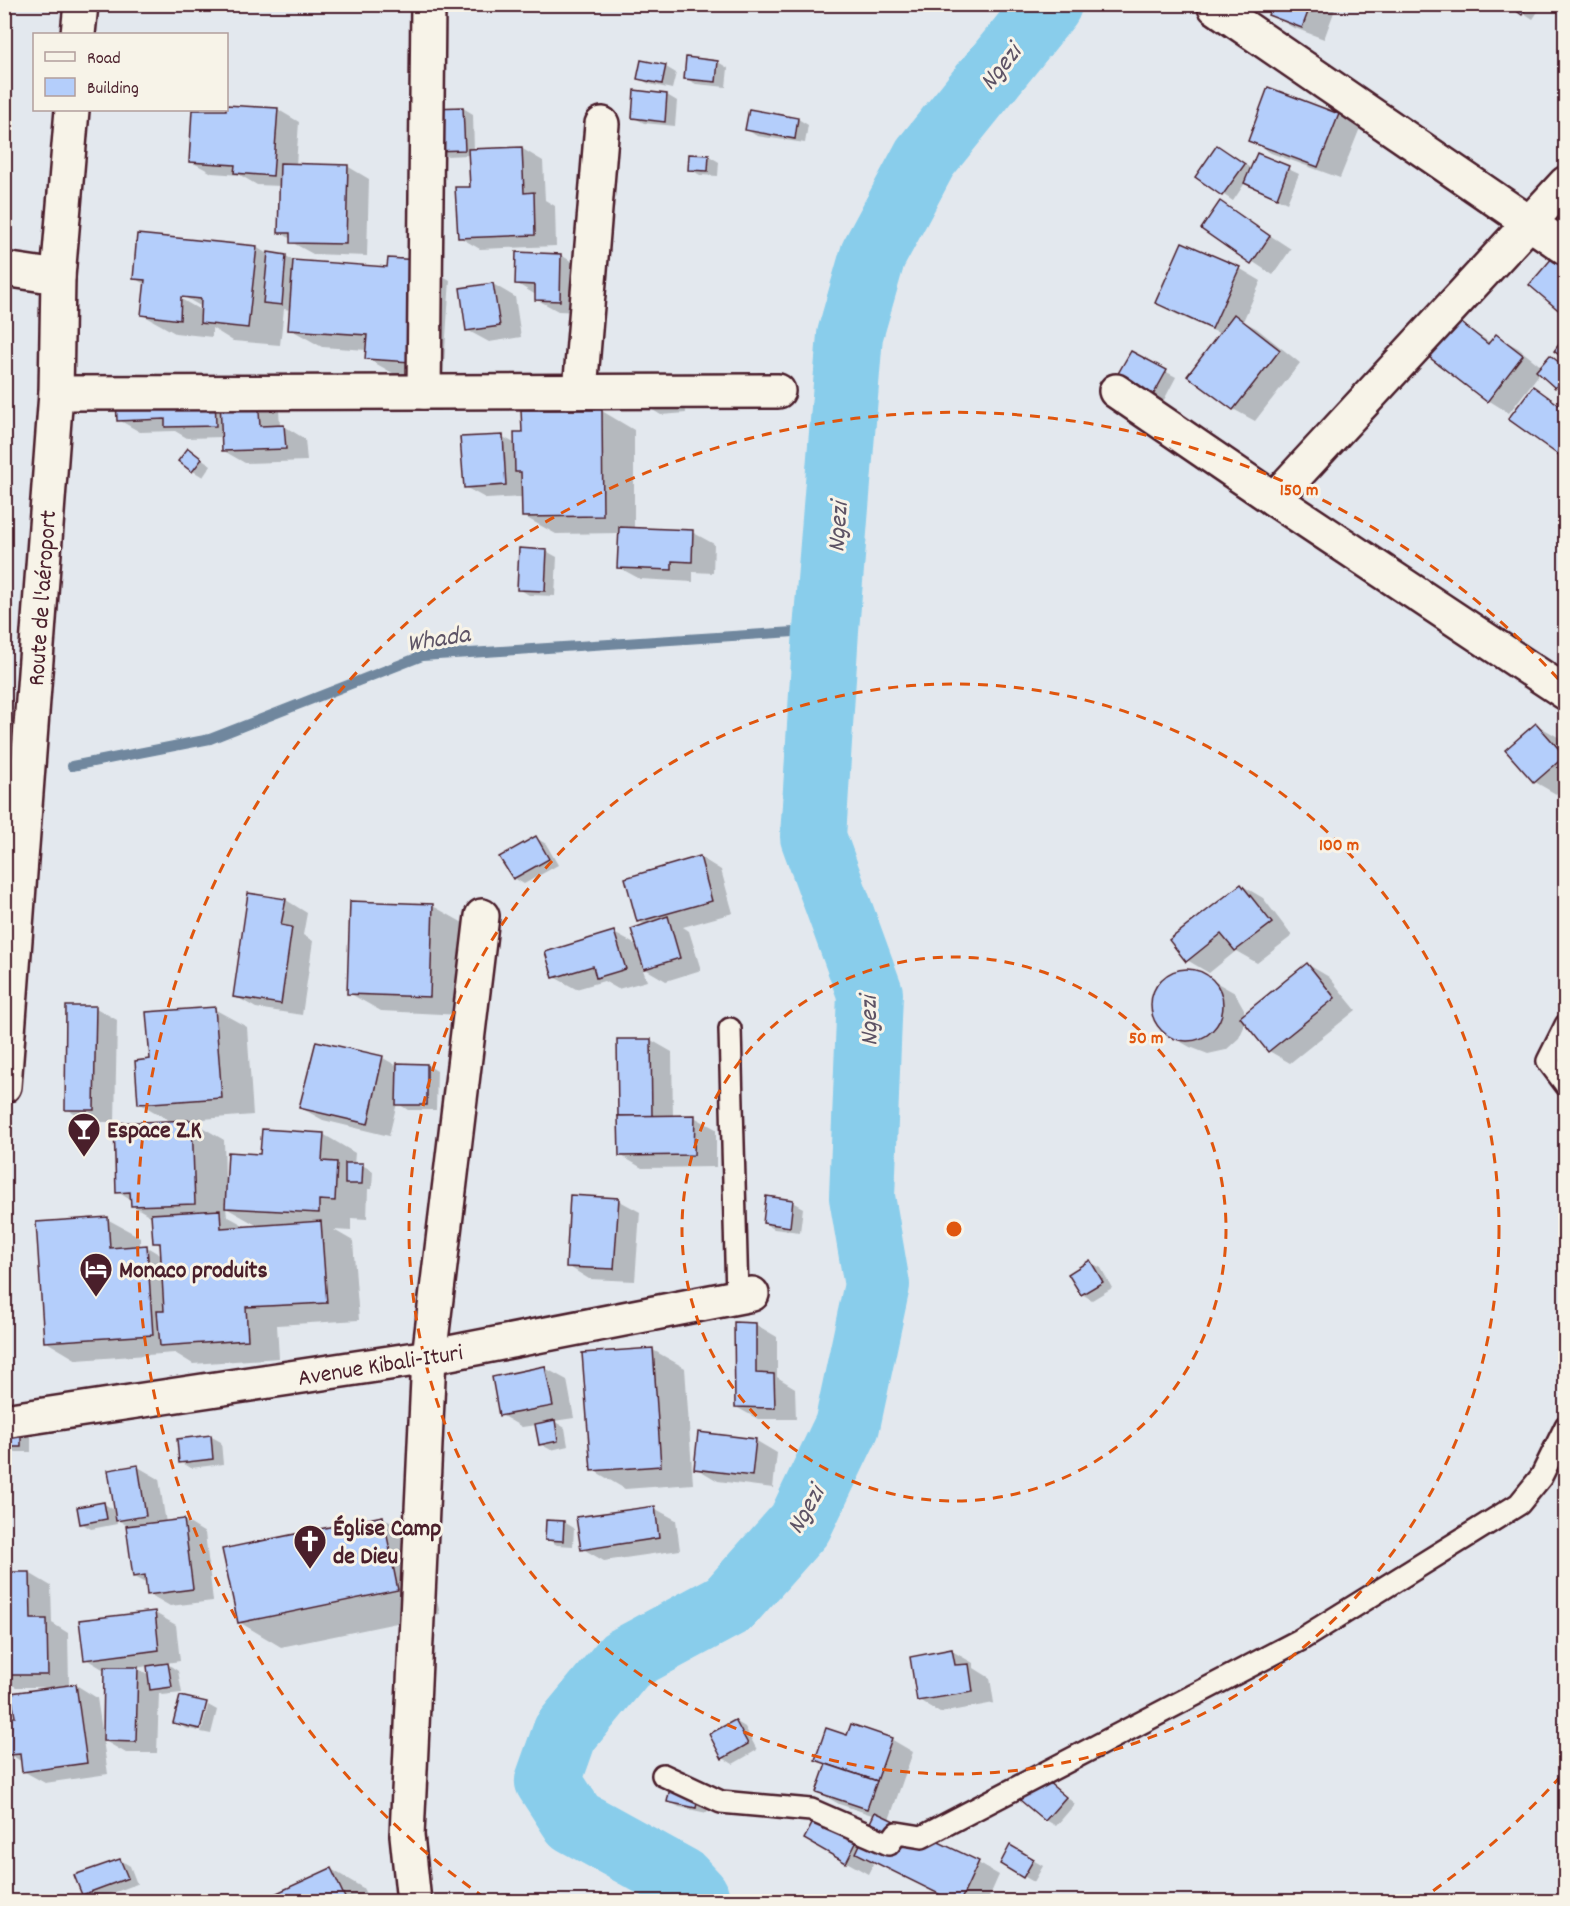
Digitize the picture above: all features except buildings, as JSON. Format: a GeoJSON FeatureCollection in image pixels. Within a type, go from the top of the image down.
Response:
{"type":"FeatureCollection","features":[{"type":"Feature","properties":{"kind":"street"},"geometry":{"type":"LineString","coordinates":[[78,33],[81,4]]}},
{"type":"Feature","properties":{"kind":"street"},"geometry":{"type":"LineString","coordinates":[[424,392],[428,4]]}},
{"type":"Feature","properties":{"kind":"street"},"geometry":{"type":"LineString","coordinates":[[1215,7],[1566,248]]}},
{"type":"Feature","properties":{"kind":"street","name":"Route de l'aéroport"},"geometry":{"type":"LineString","coordinates":[[4,1086],[57,393],[58,278],[72,111]]}},
{"type":"Feature","properties":{"kind":"street"},"geometry":{"type":"LineString","coordinates":[[580,392],[603,124]]}},
{"type":"Feature","properties":{"kind":"street"},"geometry":{"type":"LineString","coordinates":[[1274,499],[1566,183]]}},
{"type":"Feature","properties":{"kind":"street"},"geometry":{"type":"LineString","coordinates":[[4,269],[58,278]]}},
{"type":"Feature","properties":{"kind":"street"},"geometry":{"type":"LineString","coordinates":[[57,393],[778,391]]}},
{"type":"Feature","properties":{"kind":"street"},"geometry":{"type":"LineString","coordinates":[[1116,391],[1566,693]]}},
{"type":"Feature","properties":{"kind":"street"},"geometry":{"type":"LineString","coordinates":[[414,1902],[407,1835],[429,1357],[482,916]]}},
{"type":"Feature","properties":{"kind":"street","name":"Avenue Kibali-Ituri"},"geometry":{"type":"LineString","coordinates":[[4,1421],[429,1357],[745,1295]]}},
{"type":"Feature","properties":{"kind":"lane"},"geometry":{"type":"LineString","coordinates":[[1566,1025],[1548,1061],[1566,1085]]}},
{"type":"Feature","properties":{"kind":"lane"},"geometry":{"type":"LineString","coordinates":[[730,1029],[745,1295]]}},
{"type":"Feature","properties":{"kind":"lane"},"geometry":{"type":"LineString","coordinates":[[663,1775],[721,1802],[811,1810],[889,1844],[897,1833],[922,1837],[1300,1640],[1519,1504],[1541,1477],[1566,1426]]}},
{"type":"Feature","properties":{"kind":"waterway","name":"Ngezi"},"geometry":{"type":"LineString","coordinates":[[696,1902],[696,1896],[681,1880],[574,1821],[548,1781],[565,1733],[625,1660],[729,1604],[800,1524],[847,1426],[877,1285],[862,1197],[870,993],[813,837],[826,630],[850,335],[873,255],[925,158],[1049,4]]}},
{"type":"Feature","properties":{"kind":"waterway","name":"Whada"},"geometry":{"type":"LineString","coordinates":[[72,766],[210,739],[422,656],[826,630]]}},
{"type":"Feature","properties":{"kind":"place","name":"Espace Z.K"},"geometry":{"type":"Point","coordinates":[84,1158]}},
{"type":"Feature","properties":{"kind":"place","name":"Monaco produits"},"geometry":{"type":"Point","coordinates":[96,1298]}},
{"type":"Feature","properties":{"kind":"place","name":"Église Camp de Dieu"},"geometry":{"type":"Point","coordinates":[310,1570]}}]}
